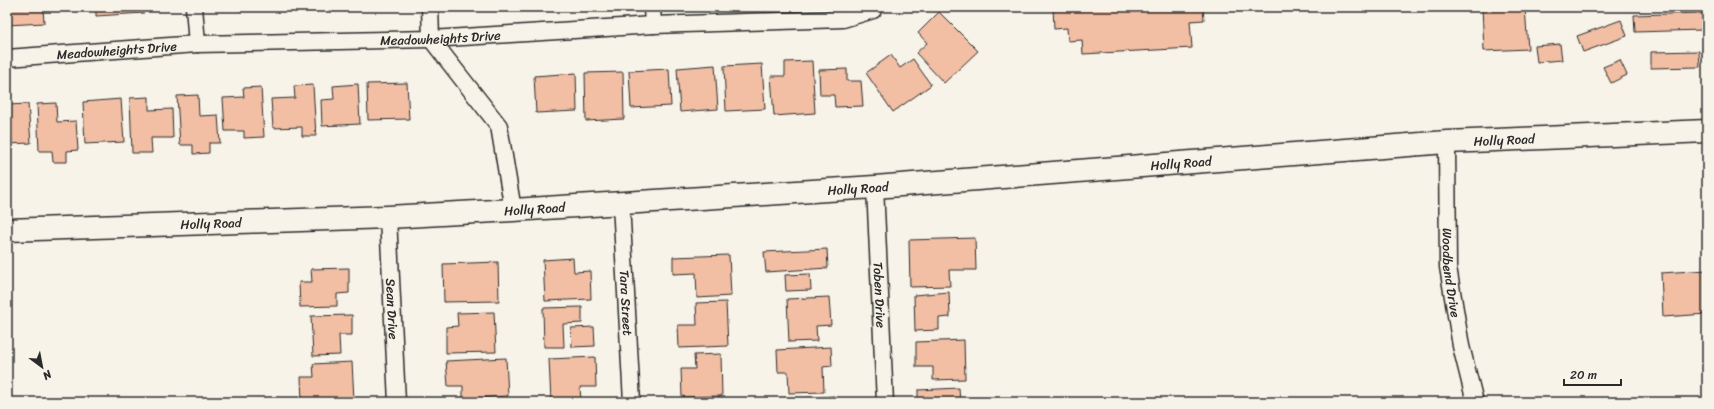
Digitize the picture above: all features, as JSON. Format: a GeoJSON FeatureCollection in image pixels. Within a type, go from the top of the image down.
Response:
{"type":"FeatureCollection","features":[{"type":"Feature","properties":{"kind":"main road","name":"Holly Road"},"geometry":{"type":"LineString","coordinates":[[7,230],[388,217],[513,210],[875,187],[1447,142],[1707,131]]}},
{"type":"Feature","properties":{"kind":"street"},"geometry":{"type":"LineString","coordinates":[[194,7],[197,44]]}},
{"type":"Feature","properties":{"kind":"street"},"geometry":{"type":"LineString","coordinates":[[430,7],[431,39],[500,126],[513,210]]}},
{"type":"Feature","properties":{"kind":"street"},"geometry":{"type":"LineString","coordinates":[[652,7],[653,25]]}},
{"type":"Feature","properties":{"kind":"street","name":"Meadowheights Drive"},"geometry":{"type":"LineString","coordinates":[[7,58],[197,44],[431,39],[653,25],[843,19],[873,8]]}},
{"type":"Feature","properties":{"kind":"street","name":"Woodbend Drive"},"geometry":{"type":"LineString","coordinates":[[1447,142],[1448,267],[1461,346],[1475,402]]}},
{"type":"Feature","properties":{"kind":"street","name":"Toben Drive"},"geometry":{"type":"LineString","coordinates":[[875,187],[885,402]]}},
{"type":"Feature","properties":{"kind":"street","name":"Tara Street"},"geometry":{"type":"LineString","coordinates":[[621,203],[632,402]]}},
{"type":"Feature","properties":{"kind":"street","name":"Sean Drive"},"geometry":{"type":"LineString","coordinates":[[388,217],[397,402]]}},
{"type":"Feature","properties":{"kind":"building"},"geometry":{"type":"Polygon","coordinates":[[[7,7],[43,7],[44,23],[7,25],[7,7]]]}},
{"type":"Feature","properties":{"kind":"building"},"geometry":{"type":"Polygon","coordinates":[[[96,7],[144,7],[144,13],[96,16],[96,7]]]}},
{"type":"Feature","properties":{"kind":"building"},"geometry":{"type":"Polygon","coordinates":[[[238,7],[288,7],[288,8],[238,10],[238,7]]]}},
{"type":"Feature","properties":{"kind":"building"},"geometry":{"type":"Polygon","coordinates":[[[334,7],[378,7],[335,9],[334,7]]]}},
{"type":"Feature","properties":{"kind":"building"},"geometry":{"type":"Polygon","coordinates":[[[1053,7],[1203,7],[1204,20],[1190,21],[1192,48],[1083,54],[1082,40],[1068,41],[1067,28],[1054,29],[1053,7]]]}},
{"type":"Feature","properties":{"kind":"building"},"geometry":{"type":"Polygon","coordinates":[[[1482,7],[1525,7],[1528,49],[1484,51],[1482,7]]]}},
{"type":"Feature","properties":{"kind":"building"},"geometry":{"type":"Polygon","coordinates":[[[1559,7],[1601,7],[1559,9],[1559,7]]]}},
{"type":"Feature","properties":{"kind":"building"},"geometry":{"type":"Polygon","coordinates":[[[939,12],[978,51],[944,83],[916,53],[927,43],[918,33],[939,12]]]}},
{"type":"Feature","properties":{"kind":"building"},"geometry":{"type":"Polygon","coordinates":[[[1702,13],[1703,30],[1635,32],[1634,15],[1702,13]]]}},
{"type":"Feature","properties":{"kind":"building"},"geometry":{"type":"Polygon","coordinates":[[[1621,20],[1627,36],[1583,52],[1577,36],[1621,20]]]}},
{"type":"Feature","properties":{"kind":"building"},"geometry":{"type":"Polygon","coordinates":[[[1560,44],[1562,60],[1537,62],[1535,46],[1560,44]]]}},
{"type":"Feature","properties":{"kind":"building"},"geometry":{"type":"Polygon","coordinates":[[[1699,51],[1700,67],[1651,68],[1651,52],[1699,51]]]}},
{"type":"Feature","properties":{"kind":"building"},"geometry":{"type":"Polygon","coordinates":[[[891,55],[900,68],[913,59],[931,85],[893,112],[866,73],[891,55]]]}},
{"type":"Feature","properties":{"kind":"building"},"geometry":{"type":"Polygon","coordinates":[[[1620,60],[1627,75],[1611,83],[1603,67],[1620,60]]]}},
{"type":"Feature","properties":{"kind":"building"},"geometry":{"type":"Polygon","coordinates":[[[812,61],[815,113],[774,116],[771,76],[785,76],[785,62],[812,61]]]}},
{"type":"Feature","properties":{"kind":"building"},"geometry":{"type":"Polygon","coordinates":[[[762,64],[765,109],[726,111],[724,66],[762,64]]]}},
{"type":"Feature","properties":{"kind":"building"},"geometry":{"type":"Polygon","coordinates":[[[715,65],[718,109],[680,112],[677,68],[715,65]]]}},
{"type":"Feature","properties":{"kind":"building"},"geometry":{"type":"Polygon","coordinates":[[[669,69],[671,106],[631,108],[629,71],[669,69]]]}},
{"type":"Feature","properties":{"kind":"building"},"geometry":{"type":"Polygon","coordinates":[[[847,69],[847,81],[861,81],[863,106],[835,107],[834,95],[820,95],[819,70],[847,69]]]}},
{"type":"Feature","properties":{"kind":"building"},"geometry":{"type":"Polygon","coordinates":[[[623,72],[624,119],[586,121],[585,73],[623,72]]]}},
{"type":"Feature","properties":{"kind":"building"},"geometry":{"type":"Polygon","coordinates":[[[576,73],[577,111],[536,113],[534,76],[576,73]]]}},
{"type":"Feature","properties":{"kind":"building"},"geometry":{"type":"Polygon","coordinates":[[[407,83],[409,119],[368,120],[367,84],[407,83]]]}},
{"type":"Feature","properties":{"kind":"building"},"geometry":{"type":"Polygon","coordinates":[[[358,84],[360,124],[322,126],[321,100],[334,99],[333,86],[358,84]]]}},
{"type":"Feature","properties":{"kind":"building"},"geometry":{"type":"Polygon","coordinates":[[[313,85],[316,136],[302,136],[302,127],[273,128],[271,99],[295,98],[294,86],[313,85]]]}},
{"type":"Feature","properties":{"kind":"building"},"geometry":{"type":"Polygon","coordinates":[[[261,87],[264,137],[244,138],[244,131],[225,131],[223,98],[244,97],[243,88],[261,87]]]}},
{"type":"Feature","properties":{"kind":"building"},"geometry":{"type":"Polygon","coordinates":[[[198,95],[199,116],[218,115],[220,143],[209,143],[209,153],[193,154],[193,145],[180,145],[177,96],[198,95]]]}},
{"type":"Feature","properties":{"kind":"building"},"geometry":{"type":"Polygon","coordinates":[[[149,97],[149,110],[172,109],[173,138],[151,138],[152,153],[132,153],[130,98],[149,97]]]}},
{"type":"Feature","properties":{"kind":"building"},"geometry":{"type":"Polygon","coordinates":[[[121,99],[124,142],[85,144],[83,102],[121,99]]]}},
{"type":"Feature","properties":{"kind":"building"},"geometry":{"type":"Polygon","coordinates":[[[56,103],[57,122],[76,121],[78,150],[67,151],[67,162],[53,162],[52,151],[39,151],[37,104],[56,103]]]}},
{"type":"Feature","properties":{"kind":"building"},"geometry":{"type":"Polygon","coordinates":[[[28,104],[31,143],[7,144],[7,105],[28,104]]]}},
{"type":"Feature","properties":{"kind":"building"},"geometry":{"type":"Polygon","coordinates":[[[975,238],[976,270],[949,270],[950,286],[910,287],[909,240],[975,238]]]}},
{"type":"Feature","properties":{"kind":"building"},"geometry":{"type":"Polygon","coordinates":[[[827,249],[828,268],[766,272],[764,252],[827,249]]]}},
{"type":"Feature","properties":{"kind":"building"},"geometry":{"type":"Polygon","coordinates":[[[729,255],[731,296],[697,298],[696,273],[673,274],[673,257],[729,255]]]}},
{"type":"Feature","properties":{"kind":"building"},"geometry":{"type":"Polygon","coordinates":[[[573,258],[574,272],[590,271],[591,299],[545,301],[543,260],[573,258]]]}},
{"type":"Feature","properties":{"kind":"building"},"geometry":{"type":"Polygon","coordinates":[[[498,262],[499,301],[444,302],[443,264],[498,262]]]}},
{"type":"Feature","properties":{"kind":"building"},"geometry":{"type":"Polygon","coordinates":[[[349,268],[349,293],[337,294],[337,306],[300,307],[299,282],[312,282],[311,269],[349,268]]]}},
{"type":"Feature","properties":{"kind":"building"},"geometry":{"type":"Polygon","coordinates":[[[1707,270],[1707,314],[1663,317],[1661,273],[1707,270]]]}},
{"type":"Feature","properties":{"kind":"building"},"geometry":{"type":"Polygon","coordinates":[[[810,274],[811,290],[786,291],[785,275],[810,274]]]}},
{"type":"Feature","properties":{"kind":"building"},"geometry":{"type":"Polygon","coordinates":[[[949,292],[950,317],[939,318],[939,330],[915,331],[914,295],[949,292]]]}},
{"type":"Feature","properties":{"kind":"building"},"geometry":{"type":"Polygon","coordinates":[[[829,297],[831,325],[816,326],[817,341],[789,342],[787,299],[829,297]]]}},
{"type":"Feature","properties":{"kind":"building"},"geometry":{"type":"Polygon","coordinates":[[[726,302],[728,346],[679,348],[678,325],[697,325],[696,303],[726,302]]]}},
{"type":"Feature","properties":{"kind":"building"},"geometry":{"type":"Polygon","coordinates":[[[582,307],[582,323],[563,324],[564,347],[544,347],[543,308],[582,307]]]}},
{"type":"Feature","properties":{"kind":"building"},"geometry":{"type":"Polygon","coordinates":[[[494,312],[496,352],[446,353],[446,327],[458,326],[457,313],[494,312]]]}},
{"type":"Feature","properties":{"kind":"building"},"geometry":{"type":"Polygon","coordinates":[[[352,315],[352,335],[339,335],[340,355],[313,356],[311,316],[352,315]]]}},
{"type":"Feature","properties":{"kind":"building"},"geometry":{"type":"Polygon","coordinates":[[[594,327],[595,346],[572,347],[571,328],[594,327]]]}},
{"type":"Feature","properties":{"kind":"building"},"geometry":{"type":"Polygon","coordinates":[[[964,340],[965,379],[933,380],[933,367],[916,367],[916,342],[964,340]]]}},
{"type":"Feature","properties":{"kind":"building"},"geometry":{"type":"Polygon","coordinates":[[[831,347],[832,366],[823,367],[824,392],[789,393],[788,372],[778,372],[777,350],[831,347]]]}},
{"type":"Feature","properties":{"kind":"building"},"geometry":{"type":"Polygon","coordinates":[[[721,354],[722,396],[682,397],[681,369],[695,369],[694,355],[721,354]]]}},
{"type":"Feature","properties":{"kind":"building"},"geometry":{"type":"Polygon","coordinates":[[[595,357],[596,387],[580,387],[581,402],[551,402],[549,359],[595,357]]]}},
{"type":"Feature","properties":{"kind":"building"},"geometry":{"type":"Polygon","coordinates":[[[506,358],[508,396],[463,399],[463,386],[448,386],[446,361],[506,358]]]}},
{"type":"Feature","properties":{"kind":"building"},"geometry":{"type":"Polygon","coordinates":[[[352,362],[354,400],[302,402],[301,377],[314,377],[313,364],[352,362]]]}},
{"type":"Feature","properties":{"kind":"building"},"geometry":{"type":"Polygon","coordinates":[[[959,388],[960,402],[918,402],[918,390],[959,388]]]}},
{"type":"Feature","properties":{"kind":"building"},"geometry":{"type":"Polygon","coordinates":[[[834,396],[834,402],[796,402],[796,399],[834,396]]]}}]}
